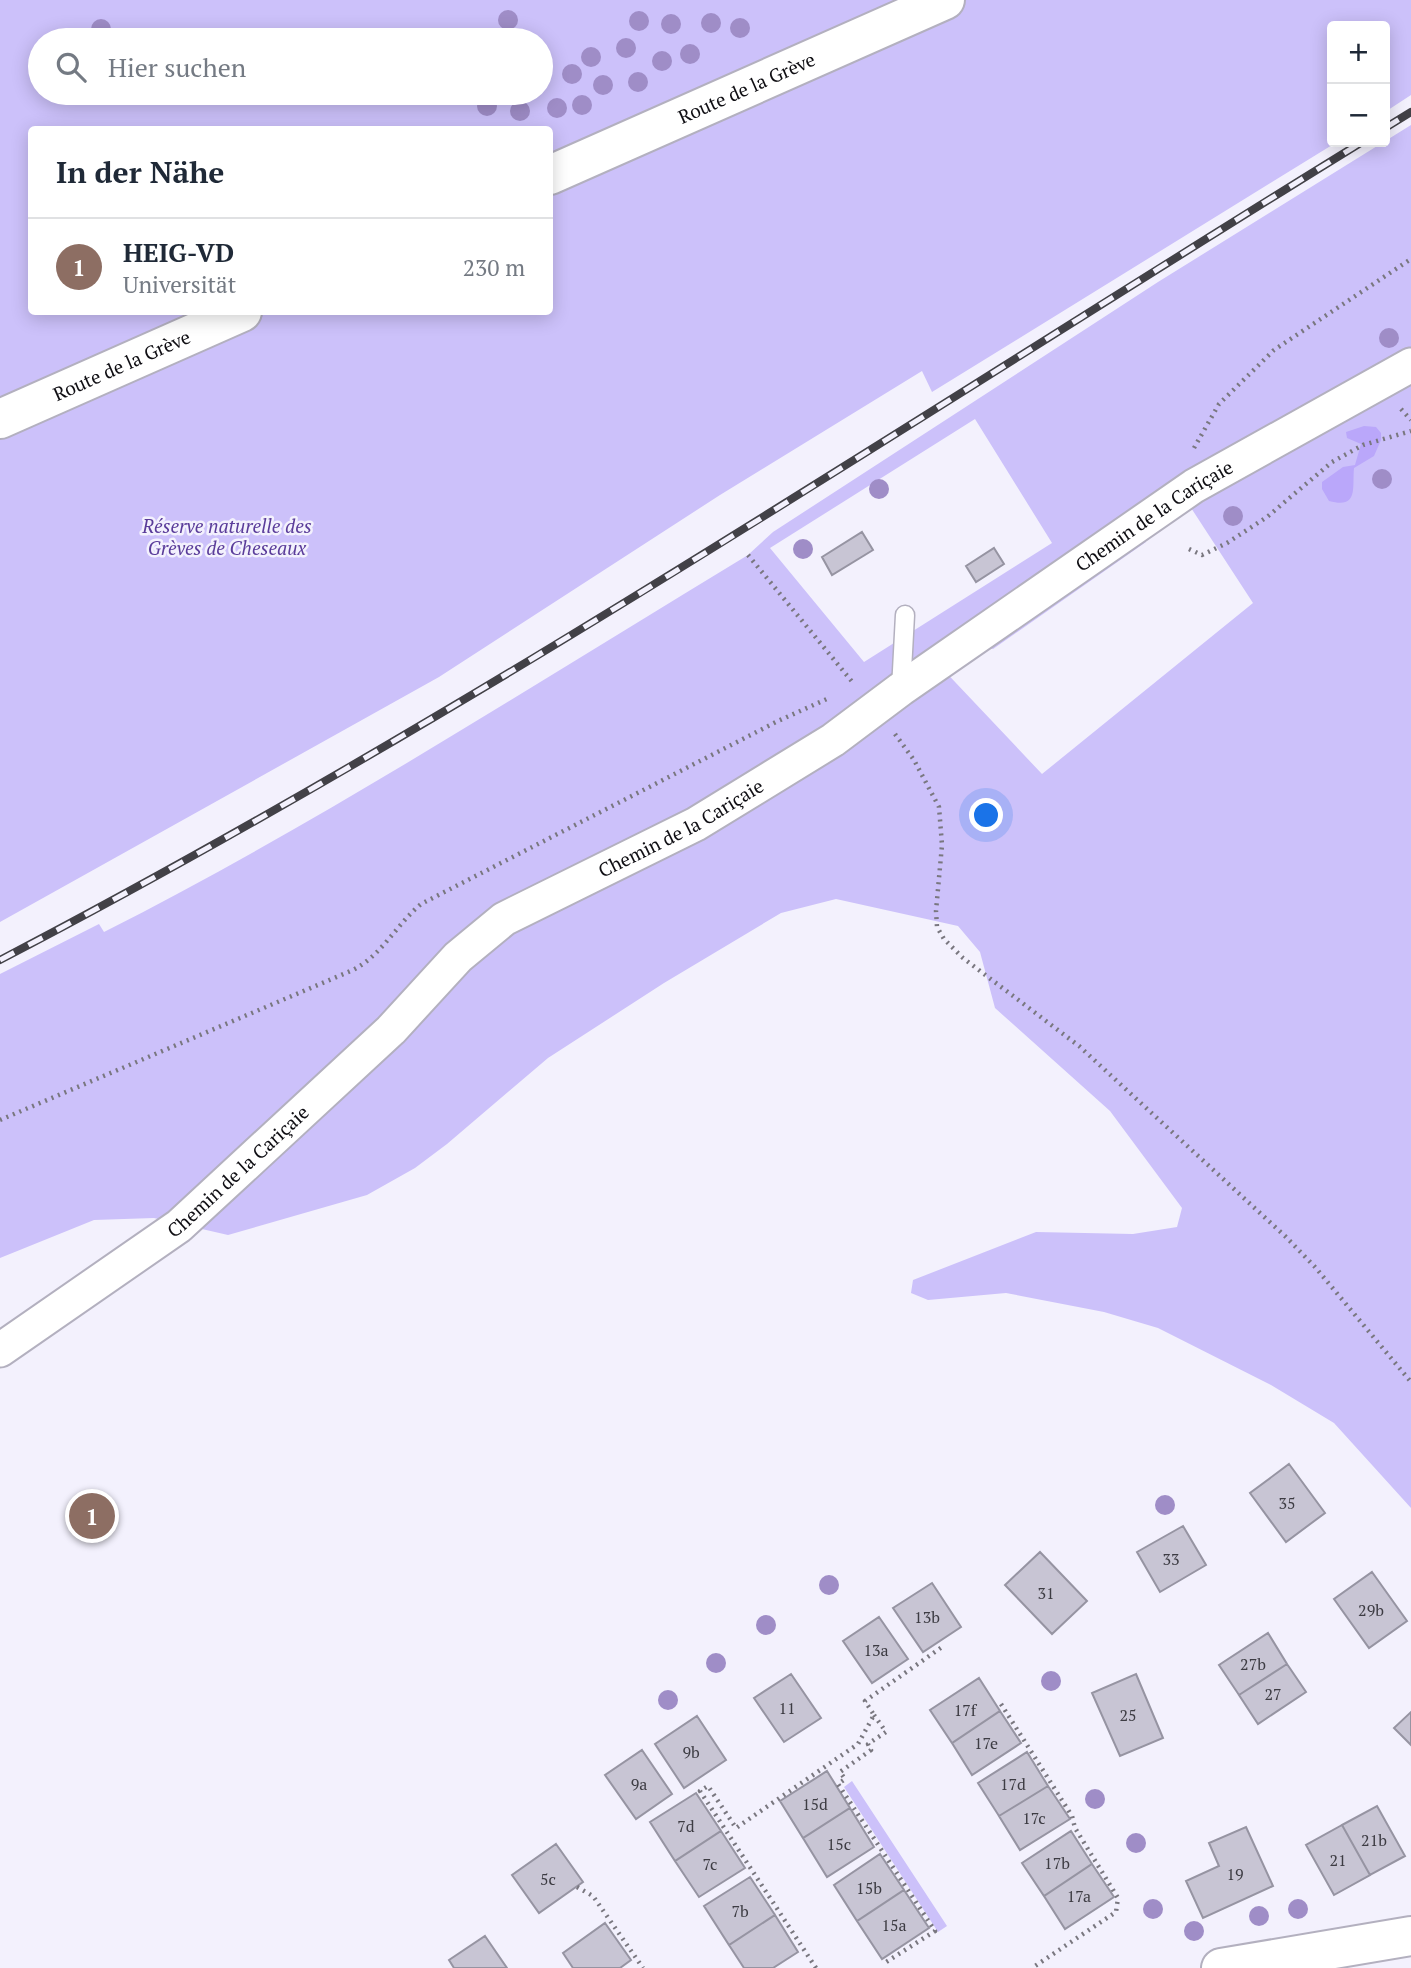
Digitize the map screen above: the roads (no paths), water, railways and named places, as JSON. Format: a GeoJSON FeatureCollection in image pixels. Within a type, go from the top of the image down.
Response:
{"type":"FeatureCollection","features":[{"type":"Feature","properties":{"kind":"main road","name":"Route de la Grève"},"geometry":{"type":"LineString","coordinates":[[553,174],[945,0]]}},
{"type":"Feature","properties":{"kind":"main road","name":"Route de la Grève"},"geometry":{"type":"LineString","coordinates":[[0,419],[235,315]]}},
{"type":"Feature","properties":{"kind":"main road"},"geometry":{"type":"LineString","coordinates":[[1221,1968],[1411,1936]]}},
{"type":"Feature","properties":{"kind":"street","name":"Chemin de la Cariçaie"},"geometry":{"type":"LineString","coordinates":[[0,1350],[179,1226],[391,1030],[458,957],[504,919],[696,824],[833,740],[901,689],[1194,486],[1411,365]]}},
{"type":"Feature","properties":{"kind":"lane"},"geometry":{"type":"LineString","coordinates":[[901,689],[905,615]]}},
{"type":"Feature","properties":{"kind":"railway"},"geometry":{"type":"LineString","coordinates":[[1390,125],[1411,112]]}},
{"type":"Feature","properties":{"kind":"railway"},"geometry":{"type":"LineString","coordinates":[[0,960],[175,866],[519,667],[1354,147]]}},
{"type":"Feature","properties":{"kind":"place","name":"HEIG-VD"},"geometry":{"type":"Point","coordinates":[92,1516]}},
{"type":"Feature","properties":{"kind":"park label","name":"Réserve naturelle des Grèves de Cheseaux"},"geometry":{"type":"Point","coordinates":[227,537]}}]}
